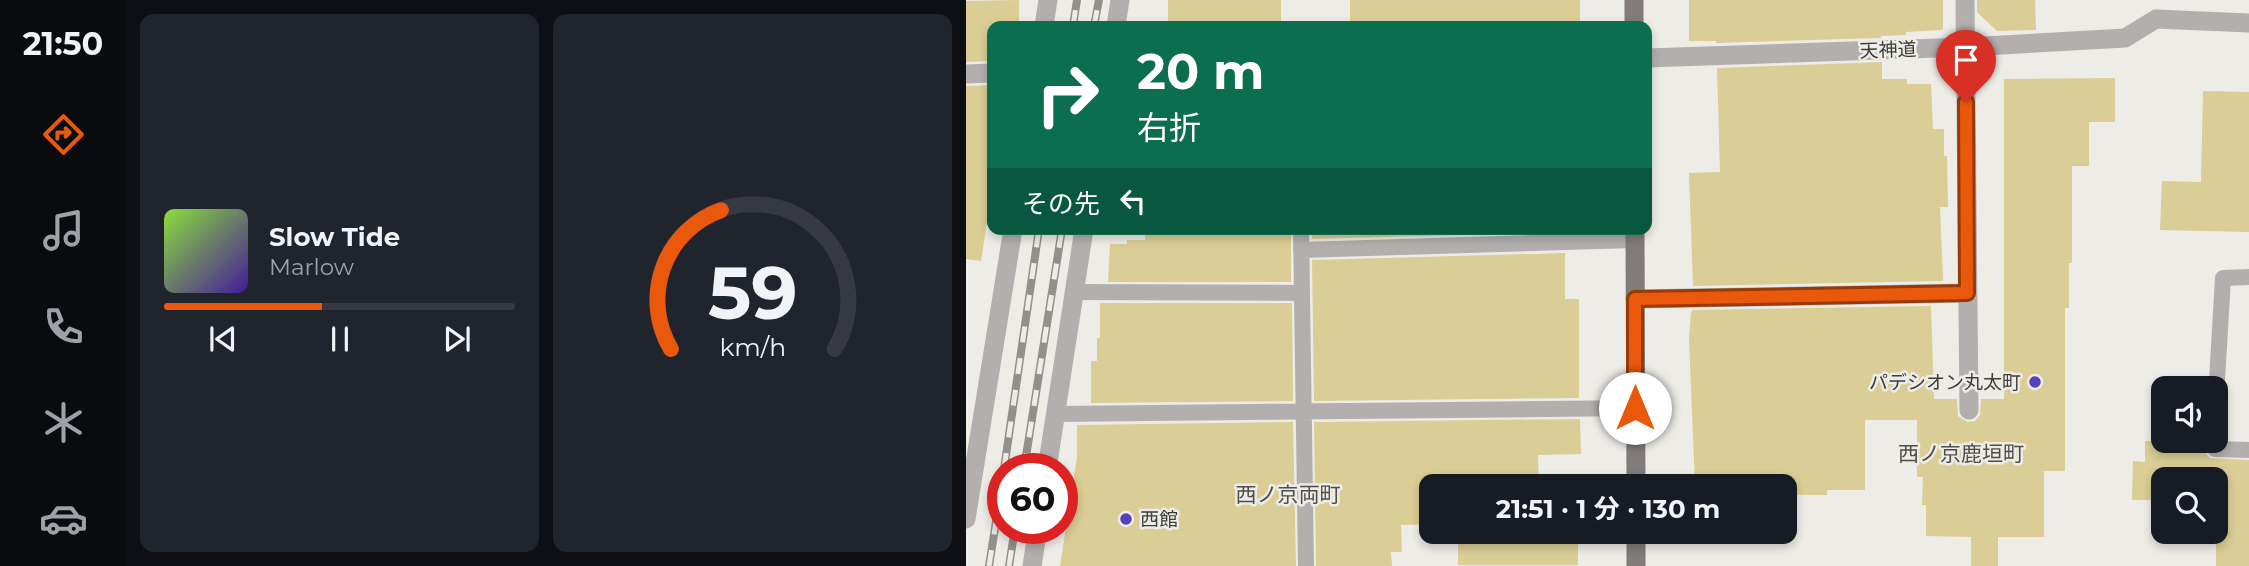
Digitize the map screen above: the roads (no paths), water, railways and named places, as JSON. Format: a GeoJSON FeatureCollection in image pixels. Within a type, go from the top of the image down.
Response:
{"type":"FeatureCollection","features":[{"type":"Feature","properties":{"kind":"main road"},"geometry":{"type":"LineString","coordinates":[[1634,0],[1634,21]]}},
{"type":"Feature","properties":{"kind":"main road"},"geometry":{"type":"LineString","coordinates":[[1635,235],[1636,474]]}},
{"type":"Feature","properties":{"kind":"main road"},"geometry":{"type":"LineString","coordinates":[[1636,544],[1636,566]]}},
{"type":"Feature","properties":{"kind":"street"},"geometry":{"type":"LineString","coordinates":[[1045,21],[1048,0]]}},
{"type":"Feature","properties":{"kind":"street"},"geometry":{"type":"LineString","coordinates":[[1117,21],[1120,0]]}},
{"type":"Feature","properties":{"kind":"street"},"geometry":{"type":"LineString","coordinates":[[1965,0],[1969,410]]}},
{"type":"Feature","properties":{"kind":"street","name":"天神道"},"geometry":{"type":"LineString","coordinates":[[1652,58],[1966,47],[2125,38],[2156,9],[2249,23]]}},
{"type":"Feature","properties":{"kind":"street"},"geometry":{"type":"LineString","coordinates":[[966,74],[987,73]]}},
{"type":"Feature","properties":{"kind":"street"},"geometry":{"type":"LineString","coordinates":[[966,519],[970,472],[1012,235]]}},
{"type":"Feature","properties":{"kind":"street"},"geometry":{"type":"LineString","coordinates":[[1050,453],[1083,235]]}},
{"type":"Feature","properties":{"kind":"street"},"geometry":{"type":"LineString","coordinates":[[1635,299],[1967,293]]}},
{"type":"Feature","properties":{"kind":"street"},"geometry":{"type":"LineString","coordinates":[[1032,566],[1035,544]]}},
{"type":"Feature","properties":{"kind":"lane"},"geometry":{"type":"LineString","coordinates":[[1301,235],[1306,566]]}},
{"type":"Feature","properties":{"kind":"lane"},"geometry":{"type":"LineString","coordinates":[[1301,250],[1635,235]]}},
{"type":"Feature","properties":{"kind":"lane"},"geometry":{"type":"LineString","coordinates":[[2217,376],[2223,278],[2249,277]]}},
{"type":"Feature","properties":{"kind":"lane"},"geometry":{"type":"LineString","coordinates":[[1075,292],[1302,293]]}},
{"type":"Feature","properties":{"kind":"lane"},"geometry":{"type":"LineString","coordinates":[[1056,414],[1635,408]]}},
{"type":"Feature","properties":{"kind":"lane"},"geometry":{"type":"LineString","coordinates":[[2228,449],[2249,450]]}},
{"type":"Feature","properties":{"kind":"railway"},"geometry":{"type":"LineString","coordinates":[[1074,21],[1077,0]]}},
{"type":"Feature","properties":{"kind":"railway"},"geometry":{"type":"LineString","coordinates":[[1095,21],[1099,0]]}},
{"type":"Feature","properties":{"kind":"railway"},"geometry":{"type":"LineString","coordinates":[[1006,453],[1038,235]]}},
{"type":"Feature","properties":{"kind":"railway"},"geometry":{"type":"LineString","coordinates":[[1027,453],[1061,235]]}},
{"type":"Feature","properties":{"kind":"railway"},"geometry":{"type":"LineString","coordinates":[[989,566],[992,544]]}},
{"type":"Feature","properties":{"kind":"railway"},"geometry":{"type":"LineString","coordinates":[[1009,566],[1012,544]]}},
{"type":"Feature","properties":{"kind":"place","name":"パデシオン丸太町"},"geometry":{"type":"Point","coordinates":[2035,382]}},
{"type":"Feature","properties":{"kind":"place","name":"西館"},"geometry":{"type":"Point","coordinates":[1126,519]}},
{"type":"Feature","properties":{"kind":"district","name":"西ノ京鹿垣町"},"geometry":{"type":"Point","coordinates":[1961,453]}},
{"type":"Feature","properties":{"kind":"district","name":"西ノ京両町"},"geometry":{"type":"Point","coordinates":[1288,494]}}]}
